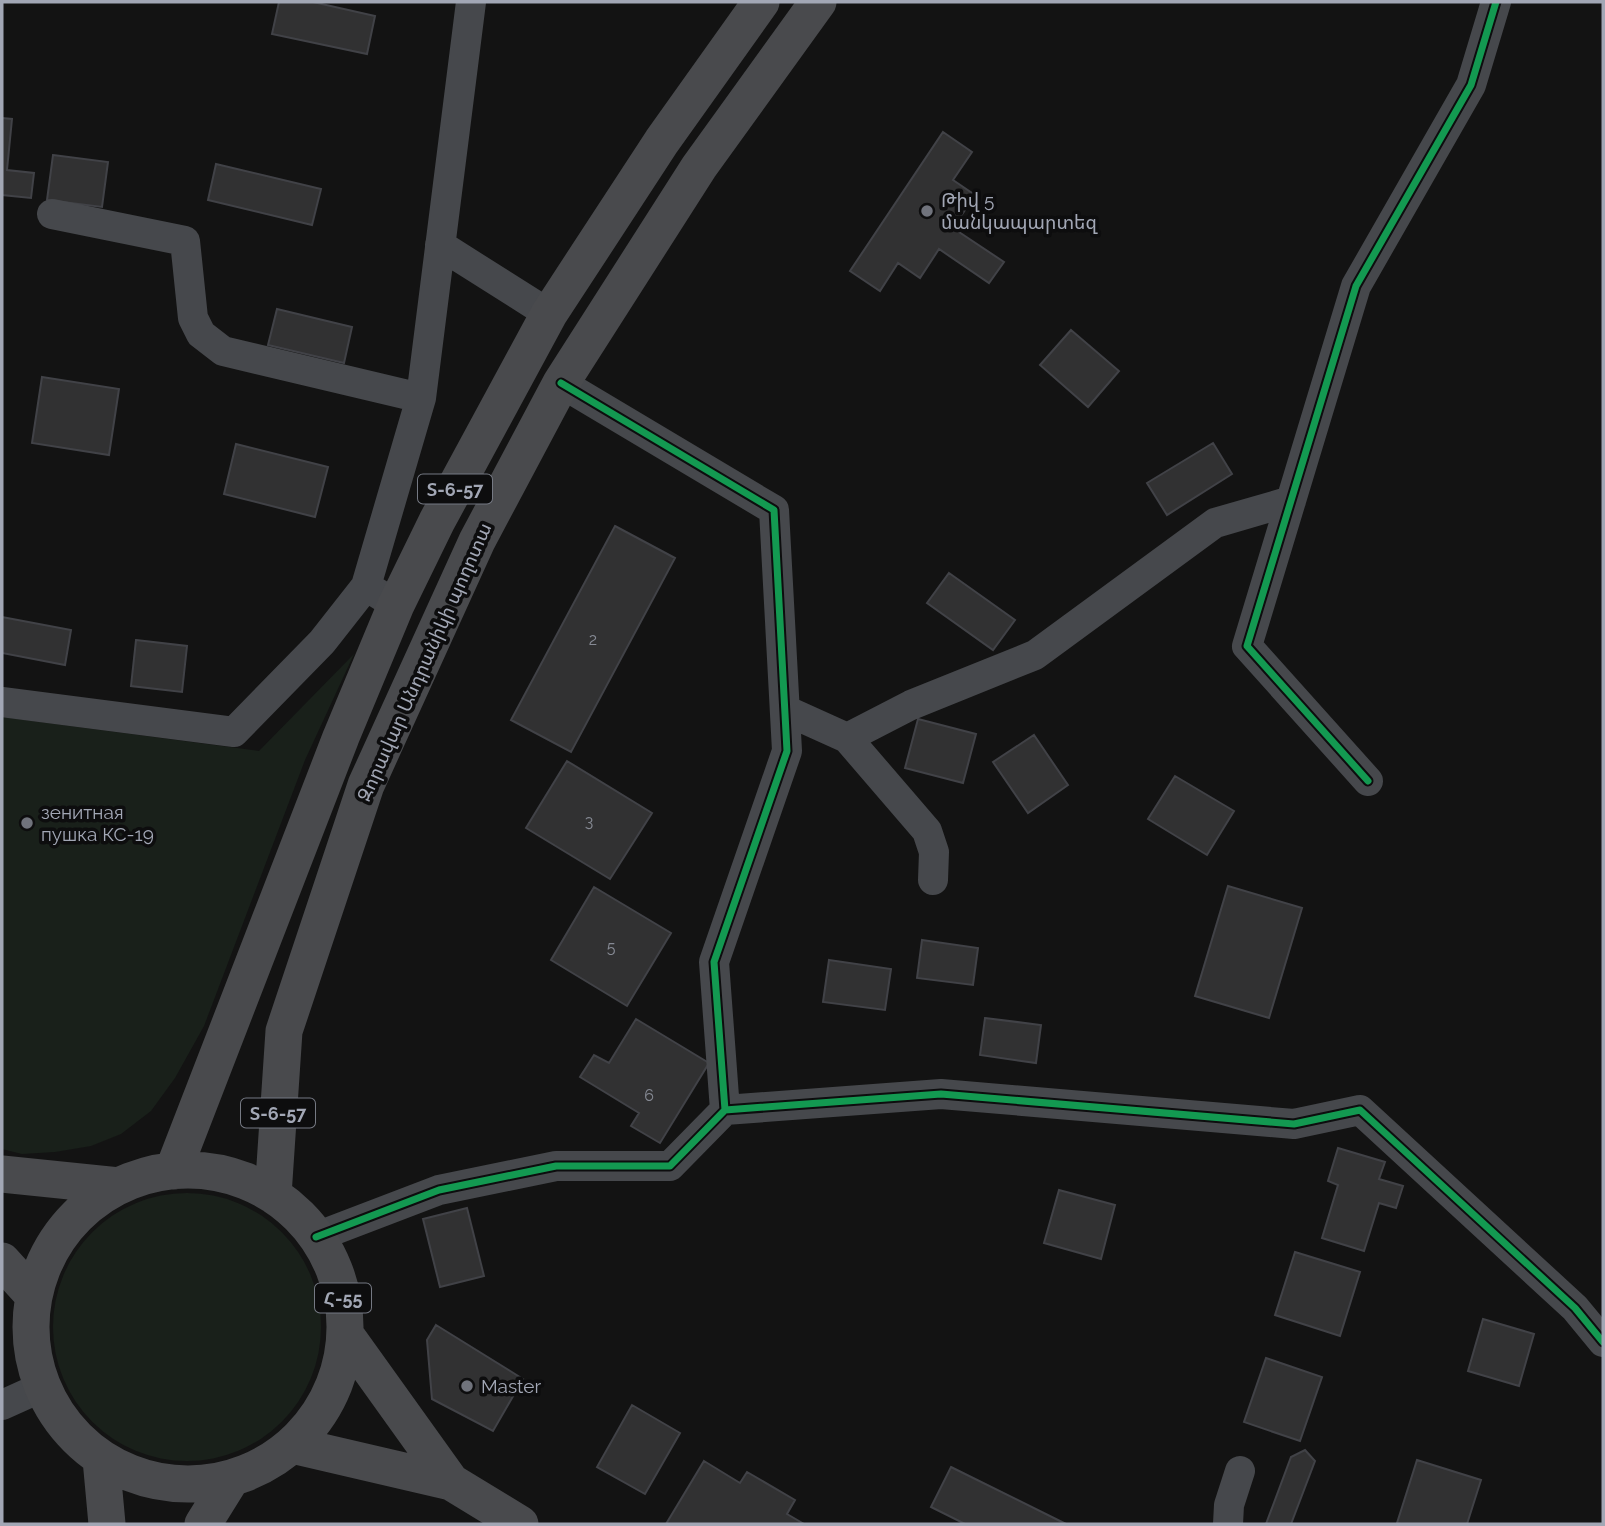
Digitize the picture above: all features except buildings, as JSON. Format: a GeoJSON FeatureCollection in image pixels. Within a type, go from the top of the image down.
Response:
{"type":"FeatureCollection","features":[{"type":"Feature","properties":{"kind":"main road","name":"Տ-6-57"},"geometry":{"type":"LineString","coordinates":[[173,1171],[341,737],[396,605],[437,521],[549,314],[662,141],[761,2]]}},
{"type":"Feature","properties":{"kind":"main road","name":"Զորավար Անդրանիկի պողոտա"},"geometry":{"type":"LineString","coordinates":[[273,1195],[284,1031],[366,785],[477,541],[561,383],[699,167],[818,2]]}},
{"type":"Feature","properties":{"kind":"main road","name":"Հ-55"},"geometry":{"type":"LineString","coordinates":[[173,1171],[208,1172],[230,1177],[273,1195],[299,1217],[316,1237],[333,1267],[343,1300],[345,1334],[338,1375],[320,1413],[292,1445],[264,1466],[231,1479],[198,1484],[164,1483],[131,1474],[101,1459],[77,1439],[57,1415],[42,1387],[33,1357],[30,1326],[33,1295],[45,1261],[64,1230],[89,1205],[119,1186],[146,1176],[173,1171]]}},
{"type":"Feature","properties":{"kind":"main road","name":"Հ-55"},"geometry":{"type":"LineString","coordinates":[[2,1174],[119,1186]]}},
{"type":"Feature","properties":{"kind":"main road"},"geometry":{"type":"LineString","coordinates":[[2,1261],[33,1295]]}},
{"type":"Feature","properties":{"kind":"main road","name":"Հ-55"},"geometry":{"type":"LineString","coordinates":[[345,1334],[451,1482]]}},
{"type":"Feature","properties":{"kind":"main road","name":"Հ-55"},"geometry":{"type":"LineString","coordinates":[[292,1445],[451,1482],[520,1524]]}},
{"type":"Feature","properties":{"kind":"main road"},"geometry":{"type":"LineString","coordinates":[[101,1459],[107,1524]]}},
{"type":"Feature","properties":{"kind":"main road"},"geometry":{"type":"LineString","coordinates":[[203,1524],[231,1479]]}},
{"type":"Feature","properties":{"kind":"street"},"geometry":{"type":"LineString","coordinates":[[2,702],[234,732],[322,642],[366,586],[421,398],[471,2]]}},
{"type":"Feature","properties":{"kind":"street"},"geometry":{"type":"LineString","coordinates":[[1368,781],[1247,646],[1356,286],[1471,85],[1496,2]]}},
{"type":"Feature","properties":{"kind":"street"},"geometry":{"type":"LineString","coordinates":[[52,214],[185,241],[193,318],[201,334],[223,351],[421,398]]}},
{"type":"Feature","properties":{"kind":"street"},"geometry":{"type":"LineString","coordinates":[[440,245],[549,314]]}},
{"type":"Feature","properties":{"kind":"street"},"geometry":{"type":"LineString","coordinates":[[561,383],[774,510],[787,751],[714,962],[725,1110]]}},
{"type":"Feature","properties":{"kind":"street"},"geometry":{"type":"LineString","coordinates":[[847,738],[911,705],[1035,655],[1214,523],[1291,501]]}},
{"type":"Feature","properties":{"kind":"street"},"geometry":{"type":"LineString","coordinates":[[366,586],[396,605]]}},
{"type":"Feature","properties":{"kind":"street"},"geometry":{"type":"LineString","coordinates":[[785,710],[847,738],[927,831],[934,852],[933,880]]}},
{"type":"Feature","properties":{"kind":"street"},"geometry":{"type":"LineString","coordinates":[[316,1237],[439,1191],[556,1166],[670,1167],[725,1110],[941,1094],[1294,1124],[1360,1110],[1575,1308],[1603,1342]]}},
{"type":"Feature","properties":{"kind":"street"},"geometry":{"type":"LineString","coordinates":[[2,1405],[42,1387]]}},
{"type":"Feature","properties":{"kind":"street"},"geometry":{"type":"LineString","coordinates":[[1228,1524],[1229,1504],[1240,1471]]}},
{"type":"Feature","properties":{"kind":"shaded area"},"geometry":{"type":"Polygon","coordinates":[[[354,654],[305,760],[204,1026],[175,1078],[151,1111],[121,1134],[91,1146],[55,1152],[22,1154],[2,1149],[2,717],[259,751],[354,654]]]}},
{"type":"Feature","properties":{"kind":"shaded area"},"geometry":{"type":"Polygon","coordinates":[[[187,1193],[238,1203],[282,1232],[311,1276],[321,1327],[311,1378],[282,1422],[238,1451],[187,1461],[136,1451],[92,1422],[63,1378],[53,1327],[63,1276],[92,1232],[136,1203],[187,1193]]]}},
{"type":"Feature","properties":{"kind":"cycle path"},"geometry":{"type":"LineString","coordinates":[[1368,781],[1247,646],[1356,286],[1471,85],[1496,2]]}},
{"type":"Feature","properties":{"kind":"cycle path"},"geometry":{"type":"LineString","coordinates":[[561,383],[774,510],[787,751],[714,962],[725,1110]]}},
{"type":"Feature","properties":{"kind":"cycle path"},"geometry":{"type":"LineString","coordinates":[[316,1237],[439,1190],[556,1166],[670,1166],[725,1110],[941,1094],[1294,1124],[1360,1110],[1575,1308],[1603,1342]]}},
{"type":"Feature","properties":{"kind":"place","name":"Թիվ 5 մանկապարտեզ"},"geometry":{"type":"Point","coordinates":[927,211]}},
{"type":"Feature","properties":{"kind":"place","name":"зенитная пушка КС-19"},"geometry":{"type":"Point","coordinates":[27,823]}},
{"type":"Feature","properties":{"kind":"place","name":"Master"},"geometry":{"type":"Point","coordinates":[467,1386]}}]}
